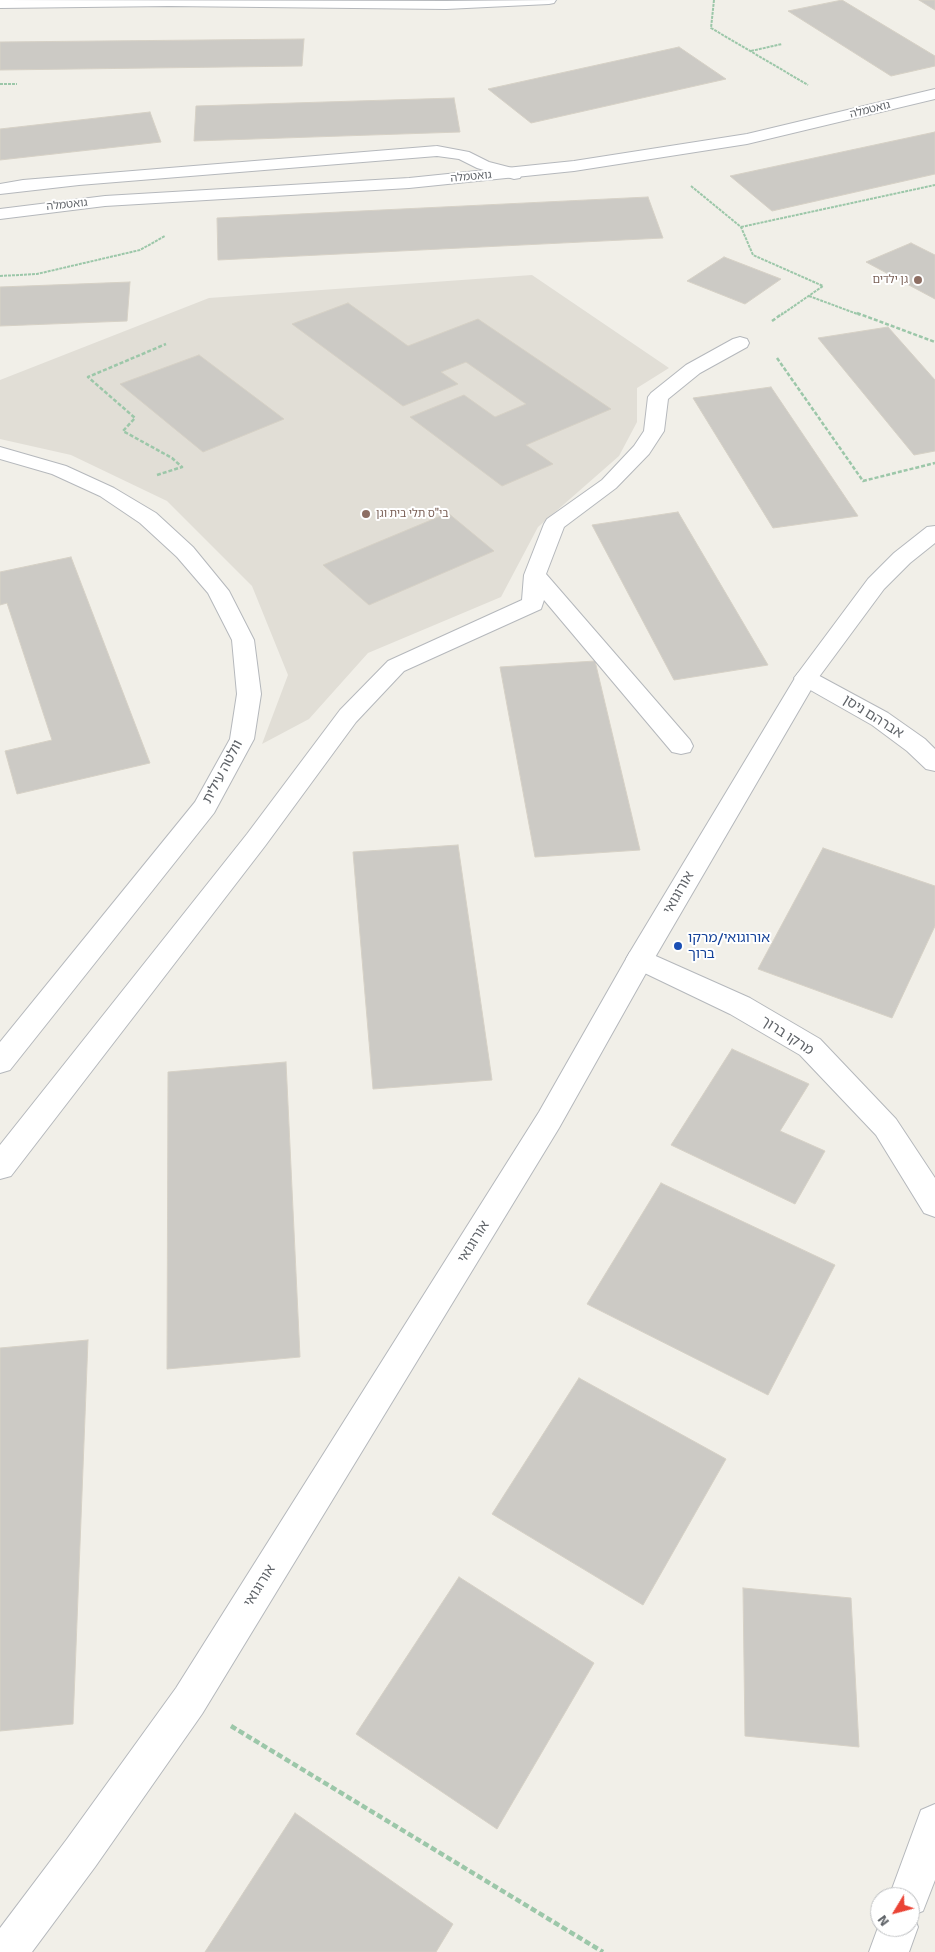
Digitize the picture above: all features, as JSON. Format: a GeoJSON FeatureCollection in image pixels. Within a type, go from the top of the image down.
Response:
{"type":"FeatureCollection","features":[{"type":"Feature","properties":{"kind":"street"},"geometry":{"type":"LineString","coordinates":[[0,4],[178,2],[407,6],[549,0]]}},
{"type":"Feature","properties":{"kind":"street","name":"גואטמלה"},"geometry":{"type":"LineString","coordinates":[[0,214],[47,207],[514,174],[654,155],[747,139],[935,94]]}},
{"type":"Feature","properties":{"kind":"street"},"geometry":{"type":"LineString","coordinates":[[0,190],[23,185],[79,180],[437,151],[463,155],[483,165],[514,174]]}},
{"type":"Feature","properties":{"kind":"street"},"geometry":{"type":"LineString","coordinates":[[0,1167],[256,840],[348,716],[396,666],[533,604],[535,575],[555,524],[610,484],[642,450],[654,431],[658,397],[693,369],[749,337]]}},
{"type":"Feature","properties":{"kind":"street","name":"וולטה עילית"},"geometry":{"type":"LineString","coordinates":[[0,452],[59,470],[107,492],[148,518],[185,552],[218,591],[243,640],[249,694],[242,739],[205,807],[0,1062]]}},
{"type":"Feature","properties":{"kind":"street","name":"אורוגואי"},"geometry":{"type":"LineString","coordinates":[[7,1952],[81,1853],[189,1701],[544,1129],[640,960],[806,678],[876,584],[902,558],[935,532]]}},
{"type":"Feature","properties":{"kind":"street"},"geometry":{"type":"LineString","coordinates":[[535,575],[681,746]]}},
{"type":"Feature","properties":{"kind":"street","name":"אברהם ניסן"},"geometry":{"type":"LineString","coordinates":[[806,678],[880,719],[916,745],[935,763]]}},
{"type":"Feature","properties":{"kind":"street","name":"מרקו ברוך"},"geometry":{"type":"LineString","coordinates":[[640,960],[740,1006],[810,1047],[886,1126],[935,1204]]}},
{"type":"Feature","properties":{"kind":"street"},"geometry":{"type":"LineString","coordinates":[[913,1887],[935,1824]]}},
{"type":"Feature","properties":{"kind":"street"},"geometry":{"type":"LineString","coordinates":[[889,1952],[894,1937]]}},
{"type":"Feature","properties":{"kind":"path"},"geometry":{"type":"LineString","coordinates":[[714,0],[712,28],[855,114]]}},
{"type":"Feature","properties":{"kind":"path"},"geometry":{"type":"LineString","coordinates":[[750,51],[782,44]]}},
{"type":"Feature","properties":{"kind":"path"},"geometry":{"type":"LineString","coordinates":[[0,84],[17,84]]}},
{"type":"Feature","properties":{"kind":"path"},"geometry":{"type":"LineString","coordinates":[[654,155],[741,227],[753,254],[823,286],[749,337],[863,481],[935,464]]}},
{"type":"Feature","properties":{"kind":"path"},"geometry":{"type":"LineString","coordinates":[[741,227],[935,185]]}},
{"type":"Feature","properties":{"kind":"path"},"geometry":{"type":"LineString","coordinates":[[0,276],[37,274],[140,250],[174,230],[189,196]]}},
{"type":"Feature","properties":{"kind":"path"},"geometry":{"type":"LineString","coordinates":[[809,296],[935,342]]}},
{"type":"Feature","properties":{"kind":"path"},"geometry":{"type":"LineString","coordinates":[[160,474],[182,467],[172,458],[123,431],[134,418],[88,377],[166,344]]}},
{"type":"Feature","properties":{"kind":"path"},"geometry":{"type":"LineString","coordinates":[[189,1701],[603,1952]]}},
{"type":"Feature","properties":{"kind":"shaded area","name":"בי\"ס תלי בית וגן"},"geometry":{"type":"Polygon","coordinates":[[[532,275],[669,368],[637,388],[637,422],[619,456],[538,527],[501,597],[368,653],[309,719],[262,744],[288,675],[252,586],[167,501],[71,455],[0,439],[0,380],[209,298],[532,275]]]}},
{"type":"Feature","properties":{"kind":"building"},"geometry":{"type":"Polygon","coordinates":[[[842,0],[935,56],[935,66],[891,76],[788,11],[842,0]]]}},
{"type":"Feature","properties":{"kind":"building"},"geometry":{"type":"Polygon","coordinates":[[[919,0],[935,0],[935,10],[919,0]]]}},
{"type":"Feature","properties":{"kind":"building"},"geometry":{"type":"Polygon","coordinates":[[[304,39],[302,66],[0,70],[0,42],[304,39]]]}},
{"type":"Feature","properties":{"kind":"building"},"geometry":{"type":"Polygon","coordinates":[[[679,47],[726,79],[531,123],[488,89],[679,47]]]}},
{"type":"Feature","properties":{"kind":"building"},"geometry":{"type":"Polygon","coordinates":[[[454,98],[460,132],[194,141],[196,106],[454,98]]]}},
{"type":"Feature","properties":{"kind":"building"},"geometry":{"type":"Polygon","coordinates":[[[150,112],[161,142],[0,160],[0,129],[150,112]]]}},
{"type":"Feature","properties":{"kind":"building"},"geometry":{"type":"Polygon","coordinates":[[[935,132],[935,174],[772,211],[730,176],[935,132]]]}},
{"type":"Feature","properties":{"kind":"building"},"geometry":{"type":"Polygon","coordinates":[[[648,197],[663,238],[218,260],[217,218],[648,197]]]}},
{"type":"Feature","properties":{"kind":"building","name":"גן ילדים"},"geometry":{"type":"Polygon","coordinates":[[[911,243],[935,255],[935,299],[866,262],[911,243]]]}},
{"type":"Feature","properties":{"kind":"building"},"geometry":{"type":"Polygon","coordinates":[[[724,257],[781,279],[745,304],[687,281],[724,257]]]}},
{"type":"Feature","properties":{"kind":"building"},"geometry":{"type":"Polygon","coordinates":[[[130,282],[127,321],[0,326],[0,287],[130,282]]]}},
{"type":"Feature","properties":{"kind":"building"},"geometry":{"type":"Polygon","coordinates":[[[348,303],[408,346],[478,319],[611,409],[526,445],[553,464],[502,486],[410,417],[464,395],[495,417],[526,404],[466,362],[441,372],[458,384],[403,406],[292,324],[348,303]]]}},
{"type":"Feature","properties":{"kind":"building"},"geometry":{"type":"Polygon","coordinates":[[[888,327],[935,380],[935,451],[914,455],[818,338],[888,327]]]}},
{"type":"Feature","properties":{"kind":"building"},"geometry":{"type":"Polygon","coordinates":[[[199,355],[284,419],[203,452],[120,384],[199,355]]]}},
{"type":"Feature","properties":{"kind":"building"},"geometry":{"type":"Polygon","coordinates":[[[771,387],[858,516],[773,528],[693,398],[771,387]]]}},
{"type":"Feature","properties":{"kind":"building"},"geometry":{"type":"Polygon","coordinates":[[[678,512],[768,665],[674,680],[592,525],[678,512]]]}},
{"type":"Feature","properties":{"kind":"building"},"geometry":{"type":"Polygon","coordinates":[[[448,513],[494,551],[369,605],[323,565],[448,513]]]}},
{"type":"Feature","properties":{"kind":"building"},"geometry":{"type":"Polygon","coordinates":[[[71,557],[150,763],[17,794],[5,751],[52,740],[7,603],[0,605],[0,572],[71,557]]]}},
{"type":"Feature","properties":{"kind":"building"},"geometry":{"type":"Polygon","coordinates":[[[595,661],[640,850],[535,857],[500,667],[595,661]]]}},
{"type":"Feature","properties":{"kind":"building"},"geometry":{"type":"Polygon","coordinates":[[[458,845],[492,1080],[373,1089],[353,852],[458,845]]]}},
{"type":"Feature","properties":{"kind":"building"},"geometry":{"type":"Polygon","coordinates":[[[823,848],[935,886],[935,926],[892,1018],[758,969],[823,848]]]}},
{"type":"Feature","properties":{"kind":"building"},"geometry":{"type":"Polygon","coordinates":[[[732,1049],[809,1084],[780,1131],[825,1151],[795,1204],[671,1145],[732,1049]]]}},
{"type":"Feature","properties":{"kind":"building"},"geometry":{"type":"Polygon","coordinates":[[[286,1062],[300,1357],[167,1369],[168,1072],[286,1062]]]}},
{"type":"Feature","properties":{"kind":"building"},"geometry":{"type":"Polygon","coordinates":[[[661,1183],[835,1265],[768,1395],[587,1304],[661,1183]]]}},
{"type":"Feature","properties":{"kind":"building"},"geometry":{"type":"Polygon","coordinates":[[[88,1340],[73,1724],[0,1731],[0,1348],[88,1340]]]}},
{"type":"Feature","properties":{"kind":"building"},"geometry":{"type":"Polygon","coordinates":[[[579,1378],[726,1459],[643,1605],[492,1514],[579,1378]]]}},
{"type":"Feature","properties":{"kind":"building"},"geometry":{"type":"Polygon","coordinates":[[[459,1577],[594,1663],[497,1829],[356,1734],[459,1577]]]}},
{"type":"Feature","properties":{"kind":"building"},"geometry":{"type":"Polygon","coordinates":[[[743,1588],[851,1598],[859,1747],[745,1736],[743,1588]]]}},
{"type":"Feature","properties":{"kind":"building"},"geometry":{"type":"Polygon","coordinates":[[[295,1813],[453,1924],[436,1952],[205,1952],[295,1813]]]}},
{"type":"Feature","properties":{"kind":"place","name":"גן ילדים"},"geometry":{"type":"Point","coordinates":[918,280]}},
{"type":"Feature","properties":{"kind":"place","name":"בי\"ס תלי בית וגן"},"geometry":{"type":"Point","coordinates":[366,514]}},
{"type":"Feature","properties":{"kind":"place","name":"אורוגואי/מרקו ברוך"},"geometry":{"type":"Point","coordinates":[678,946]}}]}
